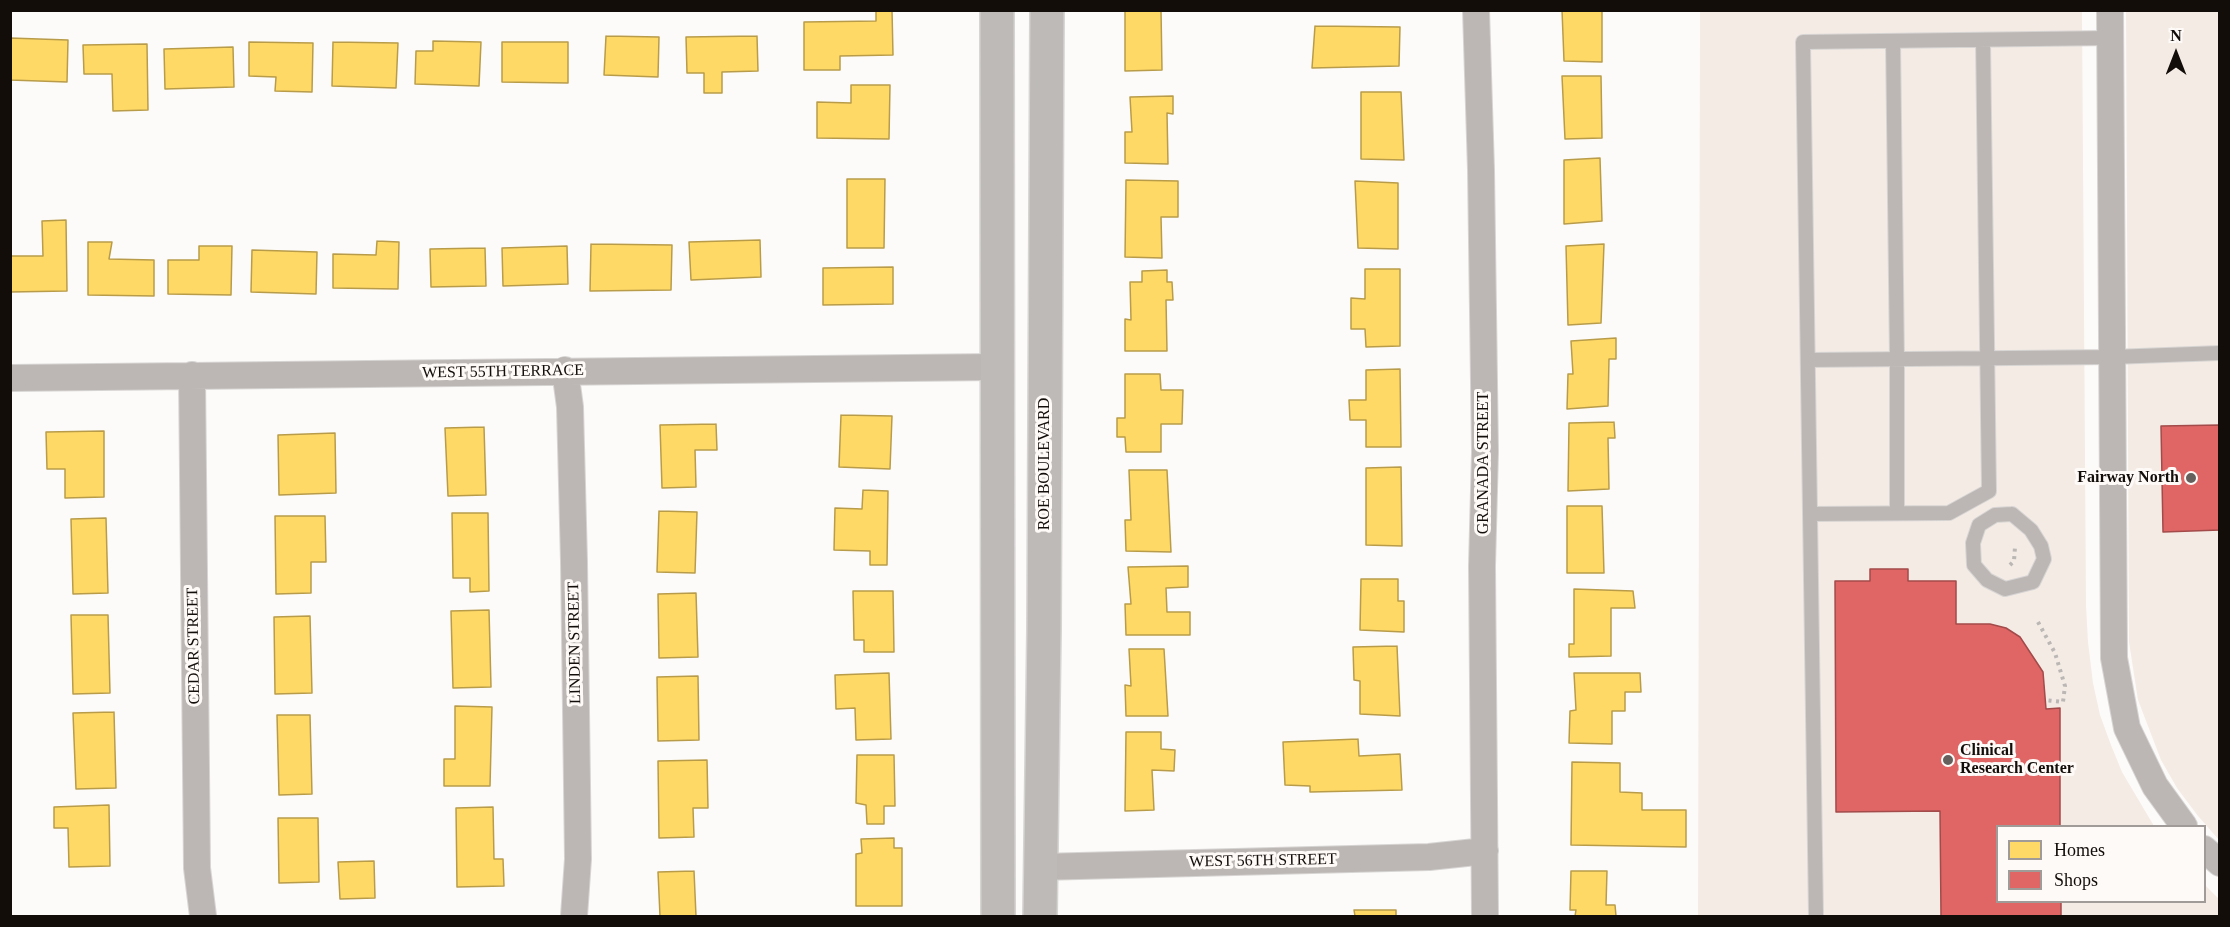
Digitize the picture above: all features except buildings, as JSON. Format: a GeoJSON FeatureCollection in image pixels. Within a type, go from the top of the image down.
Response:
{"type":"FeatureCollection","features":[{"type":"Feature","properties":{"kind":"main road"},"geometry":{"type":"LineString","coordinates":[[997,10],[995,367],[998,916]]}},
{"type":"Feature","properties":{"kind":"main road","name":"ROE BOULEVARD"},"geometry":{"type":"LineString","coordinates":[[1040,916],[1047,10]]}},
{"type":"Feature","properties":{"kind":"street","name":"GRANADA STREET"},"geometry":{"type":"LineString","coordinates":[[1476,10],[1482,170],[1485,452],[1482,566],[1485,916]]}},
{"type":"Feature","properties":{"kind":"street"},"geometry":{"type":"LineString","coordinates":[[2110,10],[2114,658],[2127,728],[2155,786],[2183,825]]}},
{"type":"Feature","properties":{"kind":"street","name":"WEST 55TH TERRACE"},"geometry":{"type":"LineString","coordinates":[[10,378],[363,375],[565,370],[995,367]]}},
{"type":"Feature","properties":{"kind":"street","name":"LINDEN STREET"},"geometry":{"type":"LineString","coordinates":[[565,370],[570,407],[574,562],[578,859],[574,916]]}},
{"type":"Feature","properties":{"kind":"street","name":"CEDAR STREET"},"geometry":{"type":"LineString","coordinates":[[192,375],[197,868],[203,916]]}},
{"type":"Feature","properties":{"kind":"street"},"geometry":{"type":"LineString","coordinates":[[2206,850],[2220,863]]}},
{"type":"Feature","properties":{"kind":"street","name":"WEST 56TH STREET"},"geometry":{"type":"LineString","coordinates":[[1040,867],[1429,857],[1485,851]]}},
{"type":"Feature","properties":{"kind":"lane"},"geometry":{"type":"LineString","coordinates":[[1816,916],[1803,42],[2110,38]]}},
{"type":"Feature","properties":{"kind":"lane"},"geometry":{"type":"LineString","coordinates":[[1810,514],[1949,513],[1989,490],[1983,40]]}},
{"type":"Feature","properties":{"kind":"lane"},"geometry":{"type":"LineString","coordinates":[[1893,41],[1897,513]]}},
{"type":"Feature","properties":{"kind":"lane"},"geometry":{"type":"LineString","coordinates":[[1808,360],[2112,357],[2220,353]]}},
{"type":"Feature","properties":{"kind":"lane"},"geometry":{"type":"LineString","coordinates":[[1961,506],[1979,525]]}},
{"type":"Feature","properties":{"kind":"lane"},"geometry":{"type":"LineString","coordinates":[[2012,514],[2019,519],[2031,530],[2041,546],[2044,559],[2033,582],[2005,589],[1987,580],[1974,565],[1973,543],[1979,525],[1995,515],[2012,514]]}},
{"type":"Feature","properties":{"kind":"path"},"geometry":{"type":"LineString","coordinates":[[1994,584],[2014,561],[2019,519]]}},
{"type":"Feature","properties":{"kind":"path"},"geometry":{"type":"LineString","coordinates":[[2038,622],[2055,653],[2065,686],[2063,702],[2045,700]]}},
{"type":"Feature","properties":{"kind":"shaded area"},"geometry":{"type":"Polygon","coordinates":[[[1700,11],[2082,11],[2088,642],[2100,715],[2122,772],[2153,825],[1996,825],[1996,903],[2206,903],[2206,886],[2219,899],[2219,916],[1698,916],[1700,11]]]}},
{"type":"Feature","properties":{"kind":"shaded area"},"geometry":{"type":"Polygon","coordinates":[[[2126,11],[2219,11],[2219,840],[2177,788],[2161,760],[2138,700],[2129,642],[2126,11]]]}},
{"type":"Feature","properties":{"kind":"place","name":"Fairway North"},"geometry":{"type":"Point","coordinates":[2191,478]}},
{"type":"Feature","properties":{"kind":"place","name":"Clinical Research Center"},"geometry":{"type":"Point","coordinates":[1948,760]}}]}
